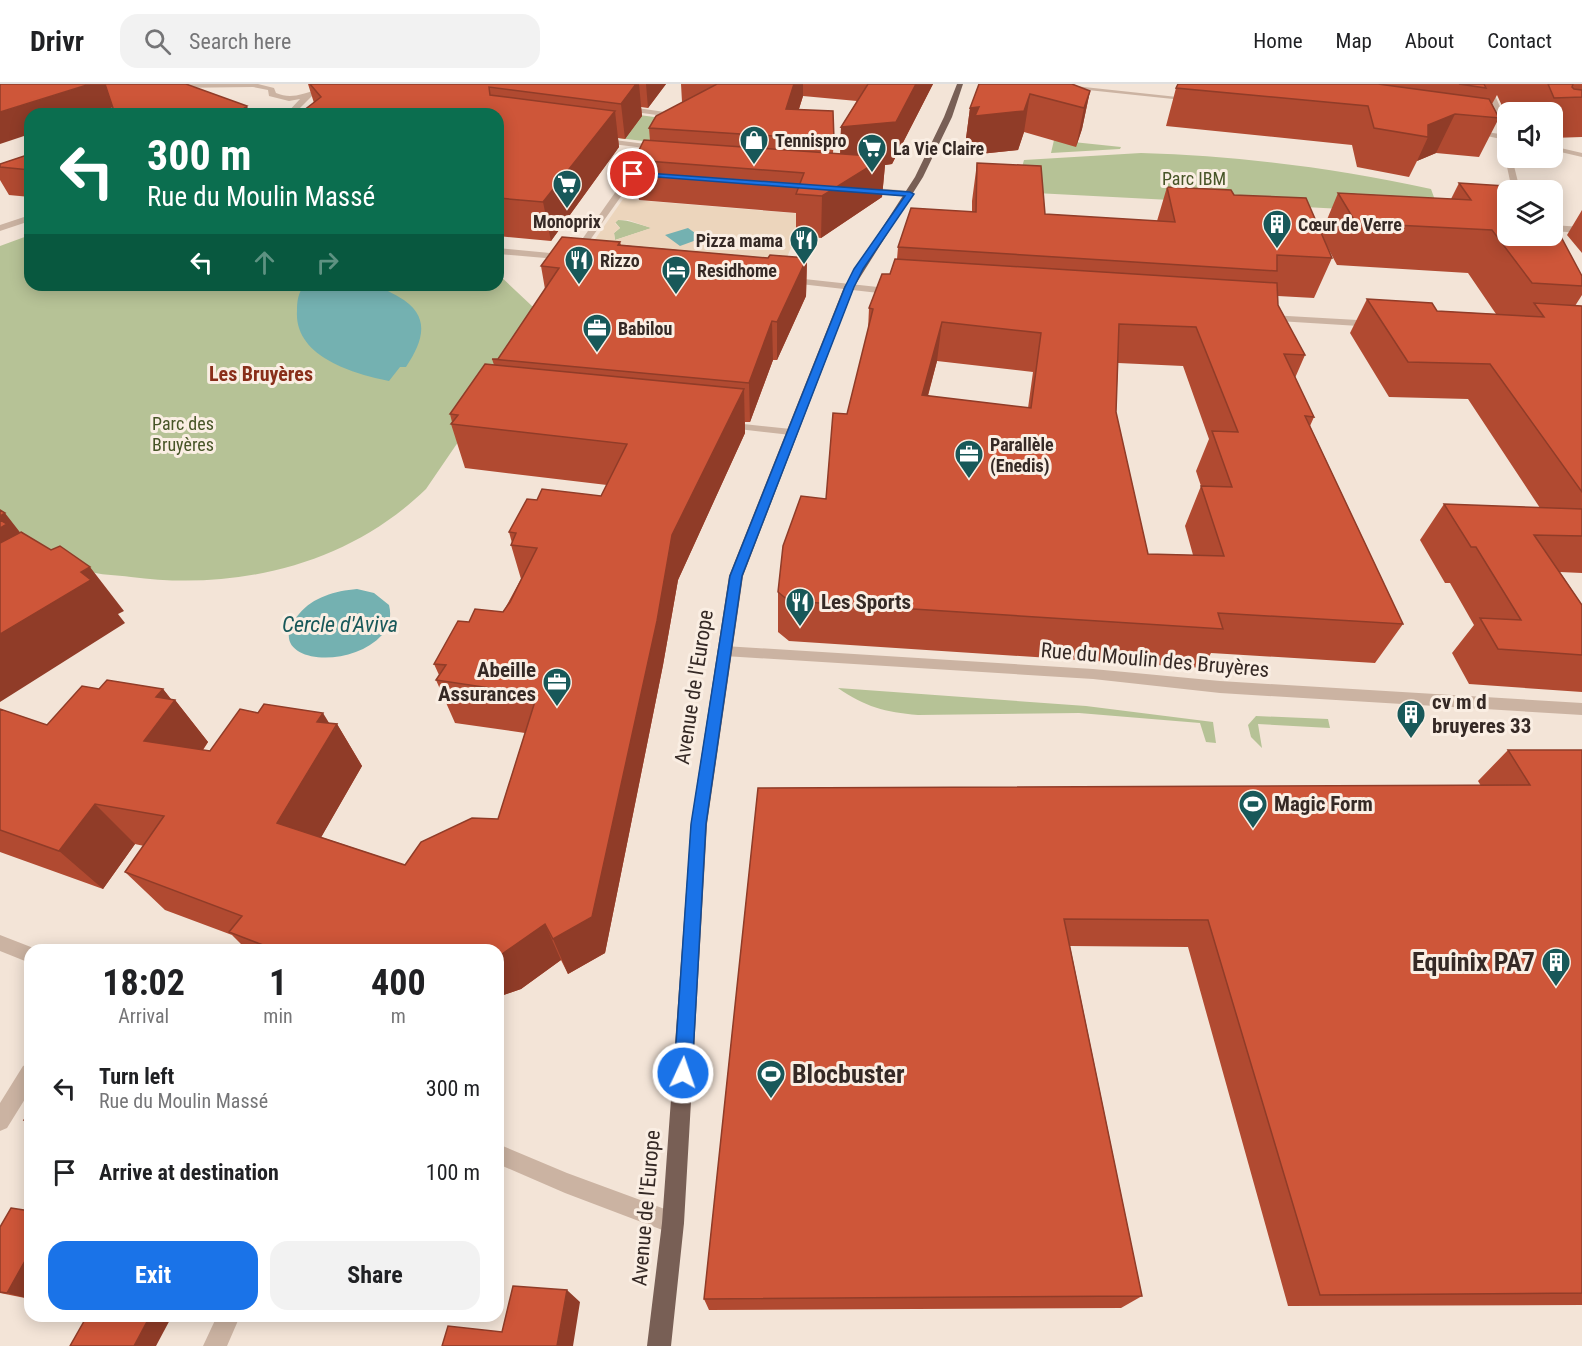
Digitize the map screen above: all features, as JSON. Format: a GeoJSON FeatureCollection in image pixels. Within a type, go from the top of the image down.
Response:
{"type":"FeatureCollection","features":[{"type":"Feature","properties":{"kind":"main road","name":"Avenue de l'Europe"},"geometry":{"type":"LineString","coordinates":[[659,1346],[673,1223],[699,824],[736,576],[849,287],[910,194],[948,117],[960,84]]}},
{"type":"Feature","properties":{"kind":"street"},"geometry":{"type":"LineString","coordinates":[[199,85],[204,84]]}},
{"type":"Feature","properties":{"kind":"street"},"geometry":{"type":"LineString","coordinates":[[164,87],[253,85],[272,89],[281,84]]}},
{"type":"Feature","properties":{"kind":"street"},"geometry":{"type":"LineString","coordinates":[[294,108],[323,86],[338,84]]}},
{"type":"Feature","properties":{"kind":"street"},"geometry":{"type":"LineString","coordinates":[[1034,84],[1206,100]]}},
{"type":"Feature","properties":{"kind":"street"},"geometry":{"type":"LineString","coordinates":[[1487,84],[1497,104]]}},
{"type":"Feature","properties":{"kind":"street"},"geometry":{"type":"LineString","coordinates":[[272,89],[272,94],[284,102],[284,108]]}},
{"type":"Feature","properties":{"kind":"street"},"geometry":{"type":"LineString","coordinates":[[279,97],[309,96]]}},
{"type":"Feature","properties":{"kind":"street"},"geometry":{"type":"LineString","coordinates":[[610,107],[691,117]]}},
{"type":"Feature","properties":{"kind":"street"},"geometry":{"type":"LineString","coordinates":[[1459,130],[1497,136]]}},
{"type":"Feature","properties":{"kind":"street"},"geometry":{"type":"LineString","coordinates":[[591,139],[664,149]]}},
{"type":"Feature","properties":{"kind":"street"},"geometry":{"type":"LineString","coordinates":[[504,252],[578,258],[640,162],[673,144]]}},
{"type":"Feature","properties":{"kind":"street"},"geometry":{"type":"LineString","coordinates":[[1563,151],[1582,155]]}},
{"type":"Feature","properties":{"kind":"street"},"geometry":{"type":"LineString","coordinates":[[633,174],[644,175]]}},
{"type":"Feature","properties":{"kind":"street"},"geometry":{"type":"LineString","coordinates":[[853,189],[910,194]]}},
{"type":"Feature","properties":{"kind":"street"},"geometry":{"type":"LineString","coordinates":[[0,228],[24,220]]}},
{"type":"Feature","properties":{"kind":"street"},"geometry":{"type":"LineString","coordinates":[[1563,229],[1582,230]]}},
{"type":"Feature","properties":{"kind":"street"},"geometry":{"type":"LineString","coordinates":[[778,279],[905,293]]}},
{"type":"Feature","properties":{"kind":"street"},"geometry":{"type":"LineString","coordinates":[[1259,317],[1389,325]]}},
{"type":"Feature","properties":{"kind":"street"},"geometry":{"type":"LineString","coordinates":[[717,424],[791,432]]}},
{"type":"Feature","properties":{"kind":"street","name":"Rue du Moulin des Bruyères"},"geometry":{"type":"LineString","coordinates":[[724,651],[1093,674],[1221,687],[1582,709]]}},
{"type":"Feature","properties":{"kind":"street"},"geometry":{"type":"LineString","coordinates":[[0,943],[24,953]]}},
{"type":"Feature","properties":{"kind":"street"},"geometry":{"type":"LineString","coordinates":[[0,1121],[24,1083]]}},
{"type":"Feature","properties":{"kind":"street"},"geometry":{"type":"LineString","coordinates":[[504,1157],[565,1183],[673,1223]]}},
{"type":"Feature","properties":{"kind":"street"},"geometry":{"type":"LineString","coordinates":[[215,1346],[226,1322]]}},
{"type":"Feature","properties":{"kind":"green space"},"geometry":{"type":"Polygon","coordinates":[[[617,112],[684,121],[652,142],[592,135],[617,112]]]}},
{"type":"Feature","properties":{"kind":"green space"},"geometry":{"type":"Polygon","coordinates":[[[1054,140],[1121,147],[1120,149],[1051,153],[1054,140]]]}},
{"type":"Feature","properties":{"kind":"green space","name":"Parc IBM"},"geometry":{"type":"Polygon","coordinates":[[[1141,153],[1251,160],[1323,169],[1431,189],[1440,214],[1015,192],[1024,160],[1141,153]]]}},
{"type":"Feature","properties":{"kind":"green space"},"geometry":{"type":"Polygon","coordinates":[[[618,220],[652,228],[615,240],[614,233],[620,228],[615,222],[618,220]]]}},
{"type":"Feature","properties":{"kind":"green space","name":"Parc des Bruyères"},"geometry":{"type":"Polygon","coordinates":[[[24,237],[24,291],[504,291],[504,280],[532,306],[549,309],[426,489],[395,515],[362,537],[326,554],[289,567],[250,575],[211,580],[171,580],[97,573],[80,569],[0,529],[0,246],[24,237]]]}},
{"type":"Feature","properties":{"kind":"green space"},"geometry":{"type":"Polygon","coordinates":[[[838,688],[1086,706],[1213,722],[1216,743],[1206,742],[1200,723],[1079,713],[918,715],[876,708],[838,688]]]}},
{"type":"Feature","properties":{"kind":"green space"},"geometry":{"type":"Polygon","coordinates":[[[1256,716],[1328,719],[1330,728],[1258,724],[1262,748],[1251,737],[1248,725],[1256,716]]]}},
{"type":"Feature","properties":{"kind":"shaded area"},"geometry":{"type":"Polygon","coordinates":[[[623,199],[804,214],[781,273],[589,248],[623,199]],[[618,220],[615,223],[620,228],[614,233],[615,240],[651,228],[628,220],[618,220]]]}},
{"type":"Feature","properties":{"kind":"water"},"geometry":{"type":"Polygon","coordinates":[[[688,228],[702,238],[680,246],[665,235],[688,228]]]}},
{"type":"Feature","properties":{"kind":"water"},"geometry":{"type":"Polygon","coordinates":[[[301,291],[389,291],[409,304],[416,312],[421,329],[417,348],[406,367],[400,367],[389,381],[344,368],[316,352],[305,340],[299,327],[298,300],[301,291]]]}},
{"type":"Feature","properties":{"kind":"water","name":"Cercle d'Aviva"},"geometry":{"type":"Polygon","coordinates":[[[357,589],[374,593],[389,605],[389,621],[382,635],[367,647],[349,654],[330,657],[312,656],[298,651],[290,642],[290,630],[299,614],[318,599],[341,591],[357,589]]]}},
{"type":"Feature","properties":{"kind":"building"},"geometry":{"type":"Polygon","coordinates":[[[0,84],[90,84],[0,112],[0,84]]]}},
{"type":"Feature","properties":{"kind":"building"},"geometry":{"type":"Polygon","coordinates":[[[105,84],[186,84],[247,106],[244,108],[113,108],[105,84]]]}},
{"type":"Feature","properties":{"kind":"building"},"geometry":{"type":"Polygon","coordinates":[[[310,84],[636,84],[621,104],[489,87],[490,95],[615,111],[543,202],[504,199],[504,108],[307,108],[321,97],[310,84]]]}},
{"type":"Feature","properties":{"kind":"building"},"geometry":{"type":"Polygon","coordinates":[[[717,84],[794,84],[786,109],[833,111],[834,140],[649,128],[656,116],[717,84]]]}},
{"type":"Feature","properties":{"kind":"building"},"geometry":{"type":"Polygon","coordinates":[[[868,84],[916,84],[896,122],[841,127],[868,84]]]}},
{"type":"Feature","properties":{"kind":"building"},"geometry":{"type":"Polygon","coordinates":[[[979,84],[1072,84],[1090,91],[1084,108],[1030,94],[1024,111],[975,116],[979,107],[970,108],[979,84]]]}},
{"type":"Feature","properties":{"kind":"building"},"geometry":{"type":"Polygon","coordinates":[[[1178,84],[1378,84],[1489,99],[1497,118],[1455,114],[1428,125],[1428,137],[1374,128],[1368,106],[1176,88],[1178,84]]]}},
{"type":"Feature","properties":{"kind":"building"},"geometry":{"type":"Polygon","coordinates":[[[1459,84],[1484,84],[1486,88],[1459,84]]]}},
{"type":"Feature","properties":{"kind":"building"},"geometry":{"type":"Polygon","coordinates":[[[1548,84],[1573,84],[1574,89],[1582,90],[1582,97],[1554,98],[1548,84]]]}},
{"type":"Feature","properties":{"kind":"building"},"geometry":{"type":"Polygon","coordinates":[[[644,140],[885,157],[822,196],[796,194],[804,173],[634,160],[644,140]]]}},
{"type":"Feature","properties":{"kind":"building"},"geometry":{"type":"Polygon","coordinates":[[[24,156],[24,169],[0,167],[0,164],[24,156]]]}},
{"type":"Feature","properties":{"kind":"building"},"geometry":{"type":"Polygon","coordinates":[[[977,163],[1041,166],[1045,214],[1175,222],[1167,187],[1231,190],[1234,195],[1306,198],[1332,258],[1277,255],[1277,271],[898,247],[911,208],[976,212],[977,163]]]}},
{"type":"Feature","properties":{"kind":"building"},"geometry":{"type":"Polygon","coordinates":[[[1459,183],[1497,185],[1497,237],[1492,230],[1356,223],[1338,193],[1471,200],[1459,183]]]}},
{"type":"Feature","properties":{"kind":"building"},"geometry":{"type":"Polygon","coordinates":[[[562,237],[620,242],[618,245],[768,258],[770,255],[807,258],[777,322],[772,321],[749,383],[492,359],[498,359],[559,268],[541,266],[562,237]]]}},
{"type":"Feature","properties":{"kind":"building"},"geometry":{"type":"Polygon","coordinates":[[[1563,241],[1582,276],[1582,286],[1532,283],[1504,246],[1563,246],[1563,241]]]}},
{"type":"Feature","properties":{"kind":"building"},"geometry":{"type":"Polygon","coordinates":[[[895,259],[1277,283],[1278,305],[1305,355],[1284,354],[1314,417],[1305,416],[1403,624],[1218,613],[1223,629],[789,601],[778,592],[783,546],[801,496],[826,499],[833,413],[847,414],[873,309],[869,308],[882,274],[890,274],[895,259]],[[942,322],[922,395],[1031,408],[1041,333],[942,322]],[[1119,324],[1116,412],[1148,554],[1224,556],[1201,486],[1232,487],[1212,431],[1238,432],[1196,327],[1119,324]]]}},
{"type":"Feature","properties":{"kind":"building"},"geometry":{"type":"Polygon","coordinates":[[[1367,299],[1432,303],[1437,311],[1544,317],[1534,303],[1582,306],[1582,492],[1490,364],[1408,362],[1367,299]]]}},
{"type":"Feature","properties":{"kind":"building","name":"Abeille Assurances"},"geometry":{"type":"Polygon","coordinates":[[[485,364],[744,389],[672,535],[657,621],[592,917],[553,939],[545,924],[504,953],[504,944],[260,944],[229,932],[242,916],[125,872],[164,816],[95,804],[59,851],[0,830],[0,709],[47,725],[82,686],[99,689],[107,680],[163,689],[156,697],[175,700],[144,741],[210,751],[240,709],[258,713],[264,704],[323,713],[317,722],[337,724],[277,823],[405,865],[421,842],[472,818],[498,819],[537,695],[436,680],[446,665],[434,664],[458,621],[469,622],[475,609],[503,612],[510,602],[537,548],[511,545],[516,533],[509,532],[527,499],[537,500],[542,489],[601,496],[627,444],[451,424],[458,415],[450,414],[485,364]]]}},
{"type":"Feature","properties":{"kind":"building"},"geometry":{"type":"Polygon","coordinates":[[[1444,504],[1582,509],[1582,536],[1534,535],[1582,605],[1582,655],[1498,649],[1480,618],[1521,620],[1476,547],[1471,547],[1444,504]]]}},
{"type":"Feature","properties":{"kind":"building"},"geometry":{"type":"Polygon","coordinates":[[[0,520],[7,524],[0,528],[0,520]]]}},
{"type":"Feature","properties":{"kind":"building"},"geometry":{"type":"Polygon","coordinates":[[[21,532],[51,550],[60,546],[90,567],[81,572],[91,580],[0,634],[0,543],[21,532]]]}},
{"type":"Feature","properties":{"kind":"building"},"geometry":{"type":"Polygon","coordinates":[[[1508,750],[1582,750],[1582,1293],[1320,1295],[1208,920],[1064,919],[1142,1296],[704,1299],[758,788],[1530,785],[1508,750]]]}},
{"type":"Feature","properties":{"kind":"building"},"geometry":{"type":"Polygon","coordinates":[[[11,1208],[24,1210],[24,1263],[7,1293],[0,1292],[0,1227],[11,1208]]]}},
{"type":"Feature","properties":{"kind":"building"},"geometry":{"type":"Polygon","coordinates":[[[513,1286],[567,1290],[557,1346],[442,1346],[448,1326],[502,1332],[513,1286]]]}},
{"type":"Feature","properties":{"kind":"building"},"geometry":{"type":"Polygon","coordinates":[[[84,1322],[147,1322],[134,1346],[70,1346],[84,1322]]]}},
{"type":"Feature","properties":{"kind":"place","name":"Tennispro"},"geometry":{"type":"Point","coordinates":[754,166]}},
{"type":"Feature","properties":{"kind":"place","name":"La Vie Claire"},"geometry":{"type":"Point","coordinates":[872,174]}},
{"type":"Feature","properties":{"kind":"place","name":"Monoprix"},"geometry":{"type":"Point","coordinates":[567,210]}},
{"type":"Feature","properties":{"kind":"place","name":"Cœur de Verre"},"geometry":{"type":"Point","coordinates":[1277,250]}},
{"type":"Feature","properties":{"kind":"place","name":"Pizza mama"},"geometry":{"type":"Point","coordinates":[804,266]}},
{"type":"Feature","properties":{"kind":"place","name":"Rizzo"},"geometry":{"type":"Point","coordinates":[579,286]}},
{"type":"Feature","properties":{"kind":"place","name":"Residhome"},"geometry":{"type":"Point","coordinates":[676,296]}},
{"type":"Feature","properties":{"kind":"place","name":"Babilou"},"geometry":{"type":"Point","coordinates":[597,354]}},
{"type":"Feature","properties":{"kind":"place","name":"Parallèle (Enedis)"},"geometry":{"type":"Point","coordinates":[969,480]}},
{"type":"Feature","properties":{"kind":"place","name":"Les Sports"},"geometry":{"type":"Point","coordinates":[800,628]}},
{"type":"Feature","properties":{"kind":"place","name":"Abeille Assurances"},"geometry":{"type":"Point","coordinates":[557,708]}},
{"type":"Feature","properties":{"kind":"place","name":"cv m d bruyeres 33"},"geometry":{"type":"Point","coordinates":[1411,740]}},
{"type":"Feature","properties":{"kind":"place","name":"Magic Form"},"geometry":{"type":"Point","coordinates":[1253,830]}},
{"type":"Feature","properties":{"kind":"place","name":"Equinix PA7"},"geometry":{"type":"Point","coordinates":[1556,988]}},
{"type":"Feature","properties":{"kind":"place","name":"Blocbuster"},"geometry":{"type":"Point","coordinates":[771,1100]}},
{"type":"Feature","properties":{"kind":"district","name":"Les Bruyères"},"geometry":{"type":"Point","coordinates":[261,374]}},
{"type":"Feature","properties":{"kind":"route"},"geometry":{"type":"LineString","coordinates":[[633,174],[910,194],[849,287],[736,576],[699,824],[683,1073]]}}]}
